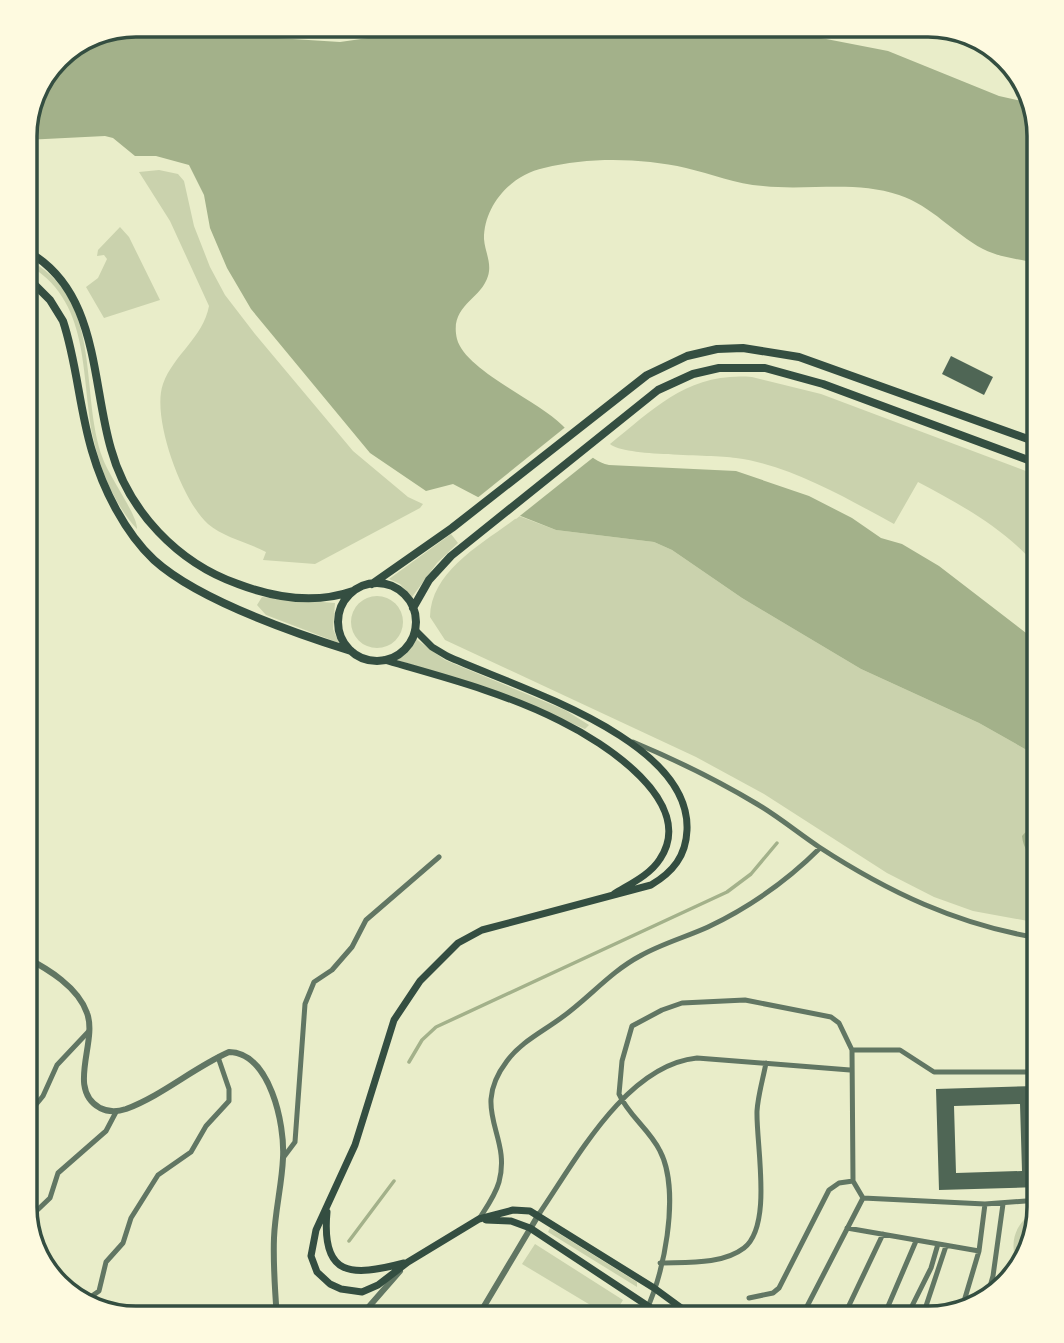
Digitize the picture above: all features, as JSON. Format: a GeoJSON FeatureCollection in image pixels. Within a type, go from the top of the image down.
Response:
{"type":"FeatureCollection","features":[{"type":"Feature","properties":{"kind":"main road"},"geometry":{"type":"LineString","coordinates":[[37,260],[50,270],[76,306],[90,335],[105,421],[118,470],[148,519],[168,543],[209,571],[256,591],[297,598],[328,597],[372,584],[452,528],[623,392],[664,365],[717,349],[769,350],[870,380],[1027,438]]}},
{"type":"Feature","properties":{"kind":"main road"},"geometry":{"type":"LineString","coordinates":[[37,287],[50,300],[63,321],[99,472],[139,543],[154,560],[199,589],[363,658],[384,660],[498,696],[558,720],[583,733],[624,763],[658,796],[669,827],[661,858],[650,871],[605,900]]}},
{"type":"Feature","properties":{"kind":"main road"},"geometry":{"type":"LineString","coordinates":[[384,660],[404,650],[415,630],[413,608],[429,580],[464,544],[635,406],[658,390],[693,374],[719,368],[765,368],[853,394],[1027,459]]}},
{"type":"Feature","properties":{"kind":"main road"},"geometry":{"type":"LineString","coordinates":[[372,584],[396,589],[413,608]]}},
{"type":"Feature","properties":{"kind":"main road"},"geometry":{"type":"LineString","coordinates":[[351,651],[341,637],[338,620],[342,604],[353,591]]}},
{"type":"Feature","properties":{"kind":"main road"},"geometry":{"type":"LineString","coordinates":[[415,630],[432,647],[447,656],[567,706],[624,739],[668,776],[679,792],[686,810],[685,844],[679,862],[667,876],[651,885],[469,936],[420,981],[394,1020],[355,1145],[310,1249],[313,1265],[330,1284],[352,1292],[370,1289],[408,1262],[479,1219],[519,1210],[539,1214],[679,1306]]}},
{"type":"Feature","properties":{"kind":"main road"},"geometry":{"type":"LineString","coordinates":[[328,1207],[326,1247],[338,1263],[348,1269],[366,1271],[408,1262]]}},
{"type":"Feature","properties":{"kind":"main road"},"geometry":{"type":"LineString","coordinates":[[479,1219],[511,1222],[530,1228],[649,1306]]}},
{"type":"Feature","properties":{"kind":"street"},"geometry":{"type":"LineString","coordinates":[[624,739],[691,767],[779,818],[820,848],[929,908],[995,931],[1027,935]]}},
{"type":"Feature","properties":{"kind":"street"},"geometry":{"type":"LineString","coordinates":[[479,1219],[495,1193],[501,1169],[489,1097],[499,1072],[514,1052],[640,955],[710,926],[769,892],[793,875],[820,848]]}},
{"type":"Feature","properties":{"kind":"street"},"geometry":{"type":"LineString","coordinates":[[283,1158],[295,1142],[304,1011],[309,990],[352,947],[366,920],[439,857]]}},
{"type":"Feature","properties":{"kind":"street"},"geometry":{"type":"LineString","coordinates":[[37,966],[78,995],[89,1016],[85,1090],[94,1104],[103,1110],[116,1112],[162,1091],[218,1057],[239,1052],[250,1058],[261,1071],[276,1111],[283,1158],[274,1240],[276,1306]]}},
{"type":"Feature","properties":{"kind":"street"},"geometry":{"type":"LineString","coordinates":[[649,1306],[671,1203],[668,1171],[655,1142],[622,1101],[618,1085],[626,1042],[632,1026],[642,1018],[682,1003],[745,1000],[820,1013],[839,1023],[852,1050],[850,1070],[853,1181],[863,1198]]}},
{"type":"Feature","properties":{"kind":"street"},"geometry":{"type":"LineString","coordinates":[[37,1103],[57,1065],[89,1031]]}},
{"type":"Feature","properties":{"kind":"street"},"geometry":{"type":"LineString","coordinates":[[852,1050],[900,1050],[934,1072],[1027,1072]]}},
{"type":"Feature","properties":{"kind":"street"},"geometry":{"type":"LineString","coordinates":[[92,1296],[99,1291],[106,1262],[123,1243],[131,1218],[158,1175],[191,1152],[206,1126],[229,1101],[229,1089],[218,1057]]}},
{"type":"Feature","properties":{"kind":"street"},"geometry":{"type":"LineString","coordinates":[[484,1306],[539,1214],[622,1101],[645,1079],[678,1060],[697,1058],[850,1070]]}},
{"type":"Feature","properties":{"kind":"street"},"geometry":{"type":"LineString","coordinates":[[660,1263],[716,1259],[743,1249],[751,1240],[760,1208],[757,1110],[766,1063]]}},
{"type":"Feature","properties":{"kind":"street"},"geometry":{"type":"LineString","coordinates":[[37,1210],[50,1198],[58,1173],[106,1131],[116,1112]]}},
{"type":"Feature","properties":{"kind":"street"},"geometry":{"type":"LineString","coordinates":[[749,1298],[773,1293],[779,1288],[829,1190],[839,1183],[853,1181]]}},
{"type":"Feature","properties":{"kind":"street"},"geometry":{"type":"LineString","coordinates":[[863,1198],[985,1204],[1027,1201]]}},
{"type":"Feature","properties":{"kind":"street"},"geometry":{"type":"LineString","coordinates":[[807,1306],[863,1198]]}},
{"type":"Feature","properties":{"kind":"street"},"geometry":{"type":"LineString","coordinates":[[965,1299],[979,1251],[985,1204]]}},
{"type":"Feature","properties":{"kind":"street"},"geometry":{"type":"LineString","coordinates":[[991,1284],[1003,1204]]}},
{"type":"Feature","properties":{"kind":"street"},"geometry":{"type":"LineString","coordinates":[[847,1228],[979,1251]]}},
{"type":"Feature","properties":{"kind":"street"},"geometry":{"type":"LineString","coordinates":[[849,1306],[883,1234]]}},
{"type":"Feature","properties":{"kind":"street"},"geometry":{"type":"LineString","coordinates":[[888,1306],[916,1241]]}},
{"type":"Feature","properties":{"kind":"street"},"geometry":{"type":"LineString","coordinates":[[912,1306],[931,1268],[938,1244]]}},
{"type":"Feature","properties":{"kind":"street"},"geometry":{"type":"LineString","coordinates":[[926,1306],[946,1246]]}},
{"type":"Feature","properties":{"kind":"street"},"geometry":{"type":"LineString","coordinates":[[370,1306],[408,1262]]}},
{"type":"Feature","properties":{"kind":"shaded area"},"geometry":{"type":"Polygon","coordinates":[[[136,37],[271,37],[340,42],[369,37],[816,37],[888,51],[999,96],[1021,101],[1027,136],[1027,261],[983,249],[922,206],[899,195],[882,191],[848,187],[753,185],[651,162],[615,160],[561,164],[521,177],[494,203],[485,226],[488,276],[479,291],[461,310],[456,328],[457,339],[463,351],[473,362],[551,416],[594,459],[609,465],[736,471],[809,496],[852,518],[881,538],[902,544],[939,566],[1027,634],[1027,750],[979,723],[861,669],[742,598],[672,550],[654,542],[556,530],[495,506],[453,484],[426,491],[370,453],[251,309],[227,268],[210,228],[204,195],[189,165],[156,156],[135,156],[113,138],[105,136],[37,139],[40,110],[53,81],[81,53],[98,44],[136,37]]]}},
{"type":"Feature","properties":{"kind":"shaded area"},"geometry":{"type":"Polygon","coordinates":[[[159,170],[178,174],[184,181],[194,226],[210,267],[225,295],[255,334],[353,451],[408,497],[423,504],[420,508],[315,564],[263,560],[266,552],[221,533],[198,513],[171,458],[161,417],[160,399],[168,373],[195,337],[209,306],[170,221],[139,172],[159,170]]]}},
{"type":"Feature","properties":{"kind":"shaded area"},"geometry":{"type":"Polygon","coordinates":[[[120,227],[129,237],[160,300],[104,318],[86,287],[98,278],[107,259],[104,255],[97,256],[98,250],[120,227]]]}},
{"type":"Feature","properties":{"kind":"shaded area"},"geometry":{"type":"Polygon","coordinates":[[[37,266],[51,275],[68,297],[79,321],[96,432],[103,459],[133,515],[137,529],[115,498],[100,462],[93,437],[79,340],[73,318],[62,297],[47,278],[37,271],[37,266]]]}},
{"type":"Feature","properties":{"kind":"shaded area"},"geometry":{"type":"Polygon","coordinates":[[[752,377],[821,394],[1027,471],[1027,556],[998,530],[918,482],[894,524],[797,475],[756,462],[736,458],[632,451],[610,444],[675,395],[710,380],[752,377]]]}},
{"type":"Feature","properties":{"kind":"shaded area"},"geometry":{"type":"Polygon","coordinates":[[[519,516],[556,530],[654,542],[672,550],[742,598],[861,669],[979,723],[1027,750],[1027,921],[973,911],[934,897],[887,873],[764,794],[696,757],[445,640],[430,617],[433,600],[450,571],[519,516]]]}},
{"type":"Feature","properties":{"kind":"shaded area"},"geometry":{"type":"Polygon","coordinates":[[[451,534],[458,543],[437,563],[412,597],[400,584],[389,579],[451,534]]]}},
{"type":"Feature","properties":{"kind":"shaded area"},"geometry":{"type":"Polygon","coordinates":[[[377,596],[396,603],[403,622],[396,641],[377,648],[358,641],[351,622],[358,603],[377,596]]]}},
{"type":"Feature","properties":{"kind":"shaded area"},"geometry":{"type":"Polygon","coordinates":[[[262,597],[335,603],[333,629],[339,643],[266,615],[257,605],[262,597]]]}},
{"type":"Feature","properties":{"kind":"shaded area"},"geometry":{"type":"Polygon","coordinates":[[[416,639],[445,660],[565,710],[589,725],[585,729],[499,692],[397,660],[407,653],[416,639]]]}},
{"type":"Feature","properties":{"kind":"shaded area"},"geometry":{"type":"Polygon","coordinates":[[[1027,831],[1027,850],[1023,840],[1022,836],[1027,831]]]}},
{"type":"Feature","properties":{"kind":"shaded area"},"geometry":{"type":"Polygon","coordinates":[[[1026,1218],[1024,1233],[1015,1255],[1015,1234],[1026,1218]]]}},
{"type":"Feature","properties":{"kind":"shaded area"},"geometry":{"type":"Polygon","coordinates":[[[550,1228],[637,1282],[637,1287],[548,1232],[550,1228]]]}},
{"type":"Feature","properties":{"kind":"shaded area"},"geometry":{"type":"Polygon","coordinates":[[[535,1244],[623,1300],[619,1306],[592,1306],[522,1264],[535,1244]]]}},
{"type":"Feature","properties":{"kind":"pier"},"geometry":{"type":"Polygon","coordinates":[[[568,425],[595,456],[516,519],[476,499],[568,425]]]}},
{"type":"Feature","properties":{"kind":"building"},"geometry":{"type":"Polygon","coordinates":[[[951,356],[993,377],[984,395],[942,374],[951,356]]]}},
{"type":"Feature","properties":{"kind":"building"},"geometry":{"type":"Polygon","coordinates":[[[1027,1086],[1027,1187],[939,1190],[936,1089],[1027,1086]],[[1020,1104],[954,1106],[956,1173],[1022,1171],[1020,1104]]]}},
{"type":"Feature","properties":{"kind":"waterway"},"geometry":{"type":"LineString","coordinates":[[409,1062],[422,1040],[436,1027],[727,892],[751,874],[777,843]]}},
{"type":"Feature","properties":{"kind":"waterway"},"geometry":{"type":"LineString","coordinates":[[349,1241],[394,1181]]}}]}
